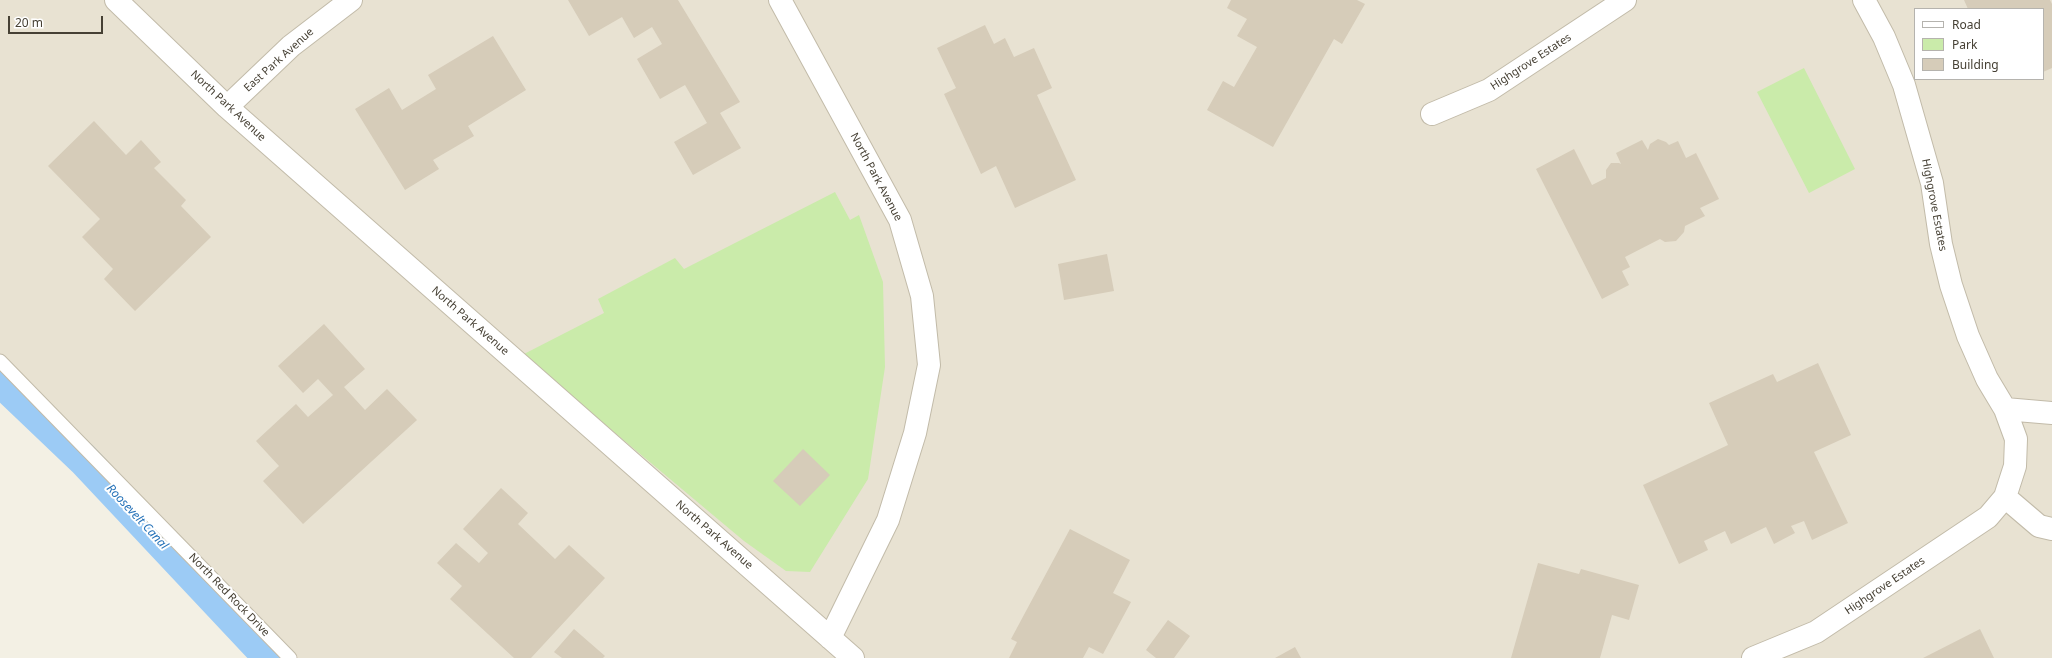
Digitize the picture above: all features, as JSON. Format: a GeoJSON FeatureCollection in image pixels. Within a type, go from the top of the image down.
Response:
{"type":"FeatureCollection","features":[{"type":"Feature","properties":{"kind":"street","name":"North Park Avenue"},"geometry":{"type":"LineString","coordinates":[[116,0],[227,107],[853,658]]}},
{"type":"Feature","properties":{"kind":"street","name":"East Park Avenue"},"geometry":{"type":"LineString","coordinates":[[227,107],[291,46],[351,0]]}},
{"type":"Feature","properties":{"kind":"street","name":"North Park Avenue"},"geometry":{"type":"LineString","coordinates":[[780,0],[900,220],[922,296],[929,364],[915,434],[888,520],[830,638]]}},
{"type":"Feature","properties":{"kind":"street","name":"Highgrove Estates"},"geometry":{"type":"LineString","coordinates":[[1432,114],[1489,90],[1625,0]]}},
{"type":"Feature","properties":{"kind":"street","name":"Highgrove Estates"},"geometry":{"type":"LineString","coordinates":[[1753,658],[1816,632],[1978,524],[1988,516],[2005,497],[2015,466],[2016,439],[2005,409],[1987,378],[1968,336],[1951,285],[1941,244],[1932,183],[1904,85],[1884,37],[1864,0]]}},
{"type":"Feature","properties":{"kind":"street"},"geometry":{"type":"LineString","coordinates":[[2005,409],[2052,413]]}},
{"type":"Feature","properties":{"kind":"street"},"geometry":{"type":"LineString","coordinates":[[2005,497],[2040,526],[2052,529]]}},
{"type":"Feature","properties":{"kind":"lane","name":"North Red Rock Drive"},"geometry":{"type":"LineString","coordinates":[[0,361],[290,658]]}},
{"type":"Feature","properties":{"kind":"shaded area"},"geometry":{"type":"Polygon","coordinates":[[[0,0],[2052,0],[2052,658],[290,658],[0,361],[0,0]]]}},
{"type":"Feature","properties":{"kind":"green space"},"geometry":{"type":"Polygon","coordinates":[[[1804,68],[1855,169],[1809,193],[1757,92],[1804,68]]]}},
{"type":"Feature","properties":{"kind":"green space"},"geometry":{"type":"Polygon","coordinates":[[[835,192],[850,220],[859,215],[883,282],[885,367],[868,479],[810,572],[786,571],[744,541],[522,355],[604,313],[598,299],[675,258],[684,269],[835,192]]]}},
{"type":"Feature","properties":{"kind":"building"},"geometry":{"type":"Polygon","coordinates":[[[568,0],[678,0],[740,102],[720,113],[741,148],[693,175],[674,142],[707,123],[685,85],[660,99],[637,59],[662,44],[652,27],[634,38],[622,17],[589,36],[568,0]]]}},
{"type":"Feature","properties":{"kind":"building"},"geometry":{"type":"Polygon","coordinates":[[[1231,0],[1357,0],[1365,4],[1342,44],[1334,39],[1273,147],[1207,110],[1223,81],[1234,87],[1257,47],[1237,36],[1247,19],[1227,8],[1231,0]]]}},
{"type":"Feature","properties":{"kind":"building"},"geometry":{"type":"Polygon","coordinates":[[[1964,0],[2050,0],[2052,4],[2052,68],[2044,72],[2044,8],[1968,8],[1964,0]]]}},
{"type":"Feature","properties":{"kind":"building"},"geometry":{"type":"Polygon","coordinates":[[[985,25],[994,44],[1005,38],[1014,57],[1034,48],[1052,88],[1037,95],[1076,180],[1015,208],[996,166],[981,174],[944,94],[956,88],[937,48],[985,25]]]}},
{"type":"Feature","properties":{"kind":"building"},"geometry":{"type":"Polygon","coordinates":[[[493,36],[526,90],[468,126],[474,136],[433,160],[439,169],[405,190],[355,109],[389,88],[402,110],[436,89],[428,75],[493,36]]]}},
{"type":"Feature","properties":{"kind":"building"},"geometry":{"type":"Polygon","coordinates":[[[94,121],[126,155],[141,140],[161,162],[154,168],[186,200],[181,206],[211,237],[135,311],[104,279],[113,269],[82,237],[100,219],[48,166],[94,121]]]}},
{"type":"Feature","properties":{"kind":"building"},"geometry":{"type":"Polygon","coordinates":[[[1658,139],[1669,145],[1678,141],[1686,158],[1696,153],[1719,199],[1700,208],[1705,216],[1685,226],[1684,232],[1676,241],[1665,242],[1660,239],[1625,257],[1630,267],[1622,271],[1629,285],[1602,299],[1536,169],[1574,149],[1592,185],[1606,178],[1606,170],[1611,163],[1621,164],[1616,153],[1642,140],[1648,150],[1650,144],[1658,139]]]}},
{"type":"Feature","properties":{"kind":"building"},"geometry":{"type":"Polygon","coordinates":[[[1107,254],[1114,291],[1064,300],[1058,264],[1107,254]]]}},
{"type":"Feature","properties":{"kind":"building"},"geometry":{"type":"Polygon","coordinates":[[[324,324],[365,369],[344,387],[365,410],[387,389],[417,420],[303,524],[263,481],[279,466],[256,441],[296,404],[308,417],[333,395],[318,379],[303,393],[278,366],[324,324]]]}},
{"type":"Feature","properties":{"kind":"building"},"geometry":{"type":"Polygon","coordinates":[[[1818,363],[1851,435],[1814,452],[1848,523],[1812,540],[1804,521],[1791,526],[1795,533],[1774,544],[1766,527],[1731,544],[1725,531],[1704,541],[1708,550],[1679,564],[1643,485],[1728,445],[1709,403],[1773,374],[1777,382],[1818,363]]]}},
{"type":"Feature","properties":{"kind":"building"},"geometry":{"type":"Polygon","coordinates":[[[803,449],[830,475],[800,506],[773,481],[803,449]]]}},
{"type":"Feature","properties":{"kind":"building"},"geometry":{"type":"Polygon","coordinates":[[[501,488],[528,513],[518,524],[555,559],[569,545],[605,578],[531,658],[514,658],[450,599],[462,586],[437,563],[456,543],[479,563],[488,553],[463,529],[501,488]]]}},
{"type":"Feature","properties":{"kind":"building"},"geometry":{"type":"Polygon","coordinates":[[[1070,529],[1130,560],[1113,593],[1131,602],[1103,654],[1089,647],[1083,658],[1009,658],[1017,642],[1011,639],[1070,529]]]}},
{"type":"Feature","properties":{"kind":"building"},"geometry":{"type":"Polygon","coordinates":[[[1538,563],[1579,574],[1581,569],[1639,585],[1629,620],[1612,615],[1600,658],[1511,658],[1538,563]]]}},
{"type":"Feature","properties":{"kind":"building"},"geometry":{"type":"Polygon","coordinates":[[[1168,620],[1190,636],[1174,658],[1156,658],[1146,650],[1168,620]]]}},
{"type":"Feature","properties":{"kind":"building"},"geometry":{"type":"Polygon","coordinates":[[[574,629],[605,656],[603,658],[562,658],[554,652],[574,629]]]}},
{"type":"Feature","properties":{"kind":"building"},"geometry":{"type":"Polygon","coordinates":[[[1980,629],[1994,658],[1923,658],[1980,629]]]}},
{"type":"Feature","properties":{"kind":"building"},"geometry":{"type":"Polygon","coordinates":[[[1295,647],[1301,658],[1275,658],[1295,647]]]}},
{"type":"Feature","properties":{"kind":"waterway","name":"Roosevelt Canal"},"geometry":{"type":"LineString","coordinates":[[0,380],[84,460],[270,658]]}}]}
